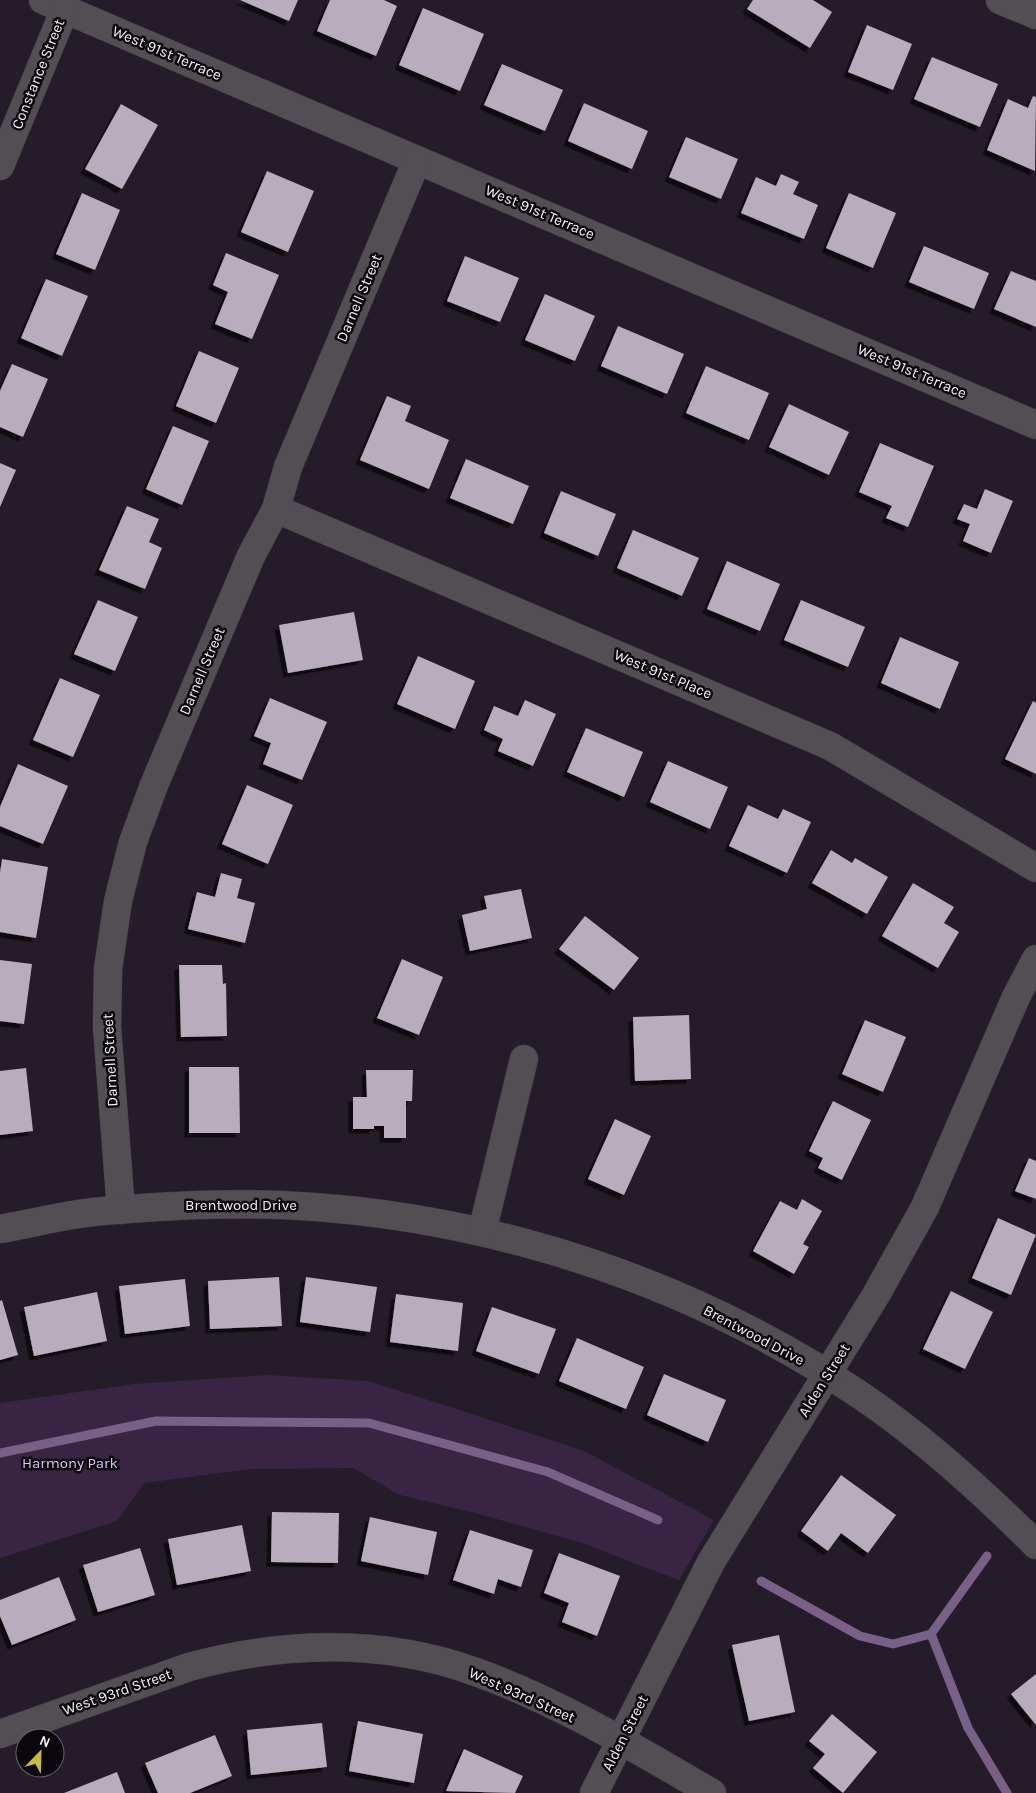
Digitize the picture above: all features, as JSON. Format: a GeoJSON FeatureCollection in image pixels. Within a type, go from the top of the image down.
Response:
{"type":"FeatureCollection","features":[{"type":"Feature","properties":{"kind":"street"},"geometry":{"type":"LineString","coordinates":[[1000,0],[1036,15]]}},
{"type":"Feature","properties":{"kind":"street","name":"West 91st Terrace"},"geometry":{"type":"LineString","coordinates":[[54,4],[1036,425]]}},
{"type":"Feature","properties":{"kind":"street","name":"Constance Street"},"geometry":{"type":"LineString","coordinates":[[0,166],[54,4]]}},
{"type":"Feature","properties":{"kind":"street","name":"Darnell Street"},"geometry":{"type":"LineString","coordinates":[[121,1210],[107,1027],[108,969],[118,901],[133,842],[154,785],[251,556],[276,509],[288,467],[417,160]]}},
{"type":"Feature","properties":{"kind":"street","name":"West 91st Place"},"geometry":{"type":"LineString","coordinates":[[276,509],[830,746],[1036,868]]}},
{"type":"Feature","properties":{"kind":"street","name":"Alden Street"},"geometry":{"type":"LineString","coordinates":[[594,1793],[711,1562],[876,1295],[925,1207],[1016,997],[1036,959]]}},
{"type":"Feature","properties":{"kind":"street"},"geometry":{"type":"LineString","coordinates":[[482,1232],[524,1059]]}},
{"type":"Feature","properties":{"kind":"street","name":"Brentwood Drive"},"geometry":{"type":"LineString","coordinates":[[0,1229],[73,1215],[121,1210],[207,1204],[296,1204],[394,1214],[482,1232],[557,1251],[650,1283],[736,1322],[863,1397],[917,1437],[977,1486],[1036,1545]]}},
{"type":"Feature","properties":{"kind":"street","name":"West 93rd Street"},"geometry":{"type":"LineString","coordinates":[[0,1734],[189,1667],[218,1659],[283,1648],[340,1646],[399,1652],[471,1670],[514,1687],[622,1741],[712,1793]]}},
{"type":"Feature","properties":{"kind":"green space","name":"Harmony Park"},"geometry":{"type":"Polygon","coordinates":[[[267,1375],[368,1381],[466,1412],[584,1451],[714,1520],[679,1580],[579,1542],[475,1513],[400,1495],[353,1468],[250,1469],[144,1483],[117,1521],[0,1558],[0,1403],[134,1384],[267,1375]]]}},
{"type":"Feature","properties":{"kind":"building"},"geometry":{"type":"Polygon","coordinates":[[[240,0],[298,0],[289,21],[240,0]]]}},
{"type":"Feature","properties":{"kind":"building"},"geometry":{"type":"Polygon","coordinates":[[[330,0],[384,0],[397,6],[376,56],[317,31],[330,0]]]}},
{"type":"Feature","properties":{"kind":"building"},"geometry":{"type":"Polygon","coordinates":[[[753,0],[813,0],[832,12],[810,48],[747,9],[753,0]]]}},
{"type":"Feature","properties":{"kind":"building"},"geometry":{"type":"Polygon","coordinates":[[[423,8],[484,34],[460,91],[399,65],[423,8]]]}},
{"type":"Feature","properties":{"kind":"building"},"geometry":{"type":"Polygon","coordinates":[[[867,25],[912,44],[893,90],[848,72],[867,25]]]}},
{"type":"Feature","properties":{"kind":"building"},"geometry":{"type":"Polygon","coordinates":[[[932,57],[998,84],[980,127],[914,99],[932,57]]]}},
{"type":"Feature","properties":{"kind":"building"},"geometry":{"type":"Polygon","coordinates":[[[502,64],[563,90],[545,131],[484,105],[502,64]]]}},
{"type":"Feature","properties":{"kind":"building"},"geometry":{"type":"Polygon","coordinates":[[[1033,96],[1036,97],[1035,171],[987,150],[1008,99],[1028,108],[1033,96]]]}},
{"type":"Feature","properties":{"kind":"building"},"geometry":{"type":"Polygon","coordinates":[[[584,103],[648,131],[632,169],[568,141],[584,103]]]}},
{"type":"Feature","properties":{"kind":"building"},"geometry":{"type":"Polygon","coordinates":[[[121,104],[158,125],[122,189],[85,169],[121,104]]]}},
{"type":"Feature","properties":{"kind":"building"},"geometry":{"type":"Polygon","coordinates":[[[686,137],[738,159],[721,199],[669,177],[686,137]]]}},
{"type":"Feature","properties":{"kind":"building"},"geometry":{"type":"Polygon","coordinates":[[[267,171],[314,191],[288,252],[241,232],[267,171]]]}},
{"type":"Feature","properties":{"kind":"building"},"geometry":{"type":"Polygon","coordinates":[[[781,174],[799,182],[793,194],[818,205],[804,239],[741,213],[756,177],[776,186],[781,174]]]}},
{"type":"Feature","properties":{"kind":"building"},"geometry":{"type":"Polygon","coordinates":[[[82,193],[120,210],[95,270],[56,254],[82,193]]]}},
{"type":"Feature","properties":{"kind":"building"},"geometry":{"type":"Polygon","coordinates":[[[849,193],[896,213],[873,268],[826,248],[849,193]]]}},
{"type":"Feature","properties":{"kind":"building"},"geometry":{"type":"Polygon","coordinates":[[[924,246],[989,273],[974,309],[909,282],[924,246]]]}},
{"type":"Feature","properties":{"kind":"building"},"geometry":{"type":"Polygon","coordinates":[[[226,253],[279,275],[252,339],[215,324],[228,292],[213,285],[226,253]]]}},
{"type":"Feature","properties":{"kind":"building"},"geometry":{"type":"Polygon","coordinates":[[[465,256],[519,278],[500,322],[447,301],[465,256]]]}},
{"type":"Feature","properties":{"kind":"building"},"geometry":{"type":"Polygon","coordinates":[[[1011,271],[1036,281],[1036,327],[994,309],[1011,271]]]}},
{"type":"Feature","properties":{"kind":"building"},"geometry":{"type":"Polygon","coordinates":[[[46,279],[88,296],[62,356],[21,338],[46,279]]]}},
{"type":"Feature","properties":{"kind":"building"},"geometry":{"type":"Polygon","coordinates":[[[545,294],[595,316],[575,361],[525,340],[545,294]]]}},
{"type":"Feature","properties":{"kind":"building"},"geometry":{"type":"Polygon","coordinates":[[[618,326],[684,354],[667,394],[601,366],[618,326]]]}},
{"type":"Feature","properties":{"kind":"building"},"geometry":{"type":"Polygon","coordinates":[[[199,351],[239,368],[216,423],[176,406],[199,351]]]}},
{"type":"Feature","properties":{"kind":"building"},"geometry":{"type":"Polygon","coordinates":[[[12,364],[48,379],[23,437],[0,427],[0,391],[12,364]]]}},
{"type":"Feature","properties":{"kind":"building"},"geometry":{"type":"Polygon","coordinates":[[[706,366],[769,393],[749,440],[686,413],[706,366]]]}},
{"type":"Feature","properties":{"kind":"building"},"geometry":{"type":"Polygon","coordinates":[[[387,396],[411,406],[405,421],[449,440],[429,489],[360,460],[387,396]]]}},
{"type":"Feature","properties":{"kind":"building"},"geometry":{"type":"Polygon","coordinates":[[[789,404],[849,432],[829,475],[769,447],[789,404]]]}},
{"type":"Feature","properties":{"kind":"building"},"geometry":{"type":"Polygon","coordinates":[[[173,426],[209,441],[182,505],[146,489],[173,426]]]}},
{"type":"Feature","properties":{"kind":"building"},"geometry":{"type":"Polygon","coordinates":[[[880,443],[934,466],[908,527],[886,518],[892,506],[859,492],[880,443]]]}},
{"type":"Feature","properties":{"kind":"building"},"geometry":{"type":"Polygon","coordinates":[[[466,459],[529,486],[513,524],[450,498],[466,459]]]}},
{"type":"Feature","properties":{"kind":"building"},"geometry":{"type":"Polygon","coordinates":[[[0,463],[16,470],[0,507],[0,463]]]}},
{"type":"Feature","properties":{"kind":"building"},"geometry":{"type":"Polygon","coordinates":[[[985,489],[1013,501],[991,553],[963,541],[970,524],[957,519],[964,504],[977,509],[985,489]]]}},
{"type":"Feature","properties":{"kind":"building"},"geometry":{"type":"Polygon","coordinates":[[[561,491],[616,514],[598,556],[544,533],[561,491]]]}},
{"type":"Feature","properties":{"kind":"building"},"geometry":{"type":"Polygon","coordinates":[[[127,506],[159,519],[149,542],[162,548],[145,589],[99,570],[127,506]]]}},
{"type":"Feature","properties":{"kind":"building"},"geometry":{"type":"Polygon","coordinates":[[[633,530],[699,558],[682,596],[617,568],[633,530]]]}},
{"type":"Feature","properties":{"kind":"building"},"geometry":{"type":"Polygon","coordinates":[[[727,561],[780,584],[760,631],[707,609],[727,561]]]}},
{"type":"Feature","properties":{"kind":"building"},"geometry":{"type":"Polygon","coordinates":[[[98,600],[138,617],[115,671],[74,654],[98,600]]]}},
{"type":"Feature","properties":{"kind":"building"},"geometry":{"type":"Polygon","coordinates":[[[801,600],[865,627],[848,667],[784,640],[801,600]]]}},
{"type":"Feature","properties":{"kind":"building"},"geometry":{"type":"Polygon","coordinates":[[[354,612],[363,660],[288,673],[279,625],[354,612]]]}},
{"type":"Feature","properties":{"kind":"building"},"geometry":{"type":"Polygon","coordinates":[[[900,637],[959,662],[940,709],[881,683],[900,637]]]}},
{"type":"Feature","properties":{"kind":"building"},"geometry":{"type":"Polygon","coordinates":[[[418,656],[475,681],[455,729],[397,704],[418,656]]]}},
{"type":"Feature","properties":{"kind":"building"},"geometry":{"type":"Polygon","coordinates":[[[60,678],[100,695],[73,757],[33,740],[60,678]]]}},
{"type":"Feature","properties":{"kind":"building"},"geometry":{"type":"Polygon","coordinates":[[[270,698],[327,722],[302,780],[263,764],[271,743],[254,736],[270,698]]]}},
{"type":"Feature","properties":{"kind":"building"},"geometry":{"type":"Polygon","coordinates":[[[525,700],[556,714],[533,766],[498,751],[503,739],[484,730],[494,706],[518,716],[525,700]]]}},
{"type":"Feature","properties":{"kind":"building"},"geometry":{"type":"Polygon","coordinates":[[[1033,701],[1036,703],[1036,774],[1005,759],[1033,701]]]}},
{"type":"Feature","properties":{"kind":"building"},"geometry":{"type":"Polygon","coordinates":[[[586,728],[643,752],[624,797],[567,772],[586,728]]]}},
{"type":"Feature","properties":{"kind":"building"},"geometry":{"type":"Polygon","coordinates":[[[668,761],[728,787],[710,829],[650,802],[668,761]]]}},
{"type":"Feature","properties":{"kind":"building"},"geometry":{"type":"Polygon","coordinates":[[[18,764],[68,786],[43,844],[0,826],[0,807],[18,764]]]}},
{"type":"Feature","properties":{"kind":"building"},"geometry":{"type":"Polygon","coordinates":[[[247,785],[293,805],[268,864],[222,844],[247,785]]]}},
{"type":"Feature","properties":{"kind":"building"},"geometry":{"type":"Polygon","coordinates":[[[748,805],[778,819],[783,809],[811,822],[787,873],[729,846],[748,805]]]}},
{"type":"Feature","properties":{"kind":"building"},"geometry":{"type":"Polygon","coordinates":[[[831,850],[852,863],[855,858],[888,877],[867,914],[812,883],[831,850]]]}},
{"type":"Feature","properties":{"kind":"building"},"geometry":{"type":"Polygon","coordinates":[[[2,859],[48,867],[36,938],[0,932],[0,873],[2,859]]]}},
{"type":"Feature","properties":{"kind":"building"},"geometry":{"type":"Polygon","coordinates":[[[221,873],[242,879],[237,898],[255,903],[245,943],[188,929],[197,892],[215,897],[221,873]]]}},
{"type":"Feature","properties":{"kind":"building"},"geometry":{"type":"Polygon","coordinates":[[[913,883],[954,907],[944,923],[959,932],[938,968],[882,936],[913,883]]]}},
{"type":"Feature","properties":{"kind":"building"},"geometry":{"type":"Polygon","coordinates":[[[521,889],[532,938],[470,951],[462,915],[487,909],[484,896],[521,889]]]}},
{"type":"Feature","properties":{"kind":"building"},"geometry":{"type":"Polygon","coordinates":[[[585,916],[639,958],[614,990],[559,949],[585,916]]]}},
{"type":"Feature","properties":{"kind":"building"},"geometry":{"type":"Polygon","coordinates":[[[402,959],[443,977],[419,1035],[377,1018],[402,959]]]}},
{"type":"Feature","properties":{"kind":"building"},"geometry":{"type":"Polygon","coordinates":[[[0,960],[32,964],[24,1024],[0,1021],[0,960]]]}},
{"type":"Feature","properties":{"kind":"building"},"geometry":{"type":"Polygon","coordinates":[[[179,965],[222,965],[223,984],[226,983],[227,1036],[181,1037],[179,965]]]}},
{"type":"Feature","properties":{"kind":"building"},"geometry":{"type":"Polygon","coordinates":[[[689,1015],[691,1079],[635,1081],[633,1017],[689,1015]]]}},
{"type":"Feature","properties":{"kind":"building"},"geometry":{"type":"Polygon","coordinates":[[[865,1020],[906,1037],[883,1092],[842,1074],[865,1020]]]}},
{"type":"Feature","properties":{"kind":"building"},"geometry":{"type":"Polygon","coordinates":[[[189,1067],[239,1067],[240,1133],[189,1133],[189,1067]]]}},
{"type":"Feature","properties":{"kind":"building"},"geometry":{"type":"Polygon","coordinates":[[[26,1068],[33,1131],[0,1135],[0,1071],[26,1068]]]}},
{"type":"Feature","properties":{"kind":"building"},"geometry":{"type":"Polygon","coordinates":[[[366,1070],[413,1070],[412,1101],[406,1101],[406,1138],[384,1138],[384,1126],[374,1126],[374,1129],[353,1129],[353,1097],[367,1097],[366,1070]]]}},
{"type":"Feature","properties":{"kind":"building"},"geometry":{"type":"Polygon","coordinates":[[[833,1101],[871,1120],[842,1180],[818,1168],[823,1158],[809,1151],[833,1101]]]}},
{"type":"Feature","properties":{"kind":"building"},"geometry":{"type":"Polygon","coordinates":[[[615,1119],[651,1136],[624,1195],[588,1179],[615,1119]]]}},
{"type":"Feature","properties":{"kind":"building"},"geometry":{"type":"Polygon","coordinates":[[[1029,1158],[1036,1161],[1036,1199],[1015,1191],[1029,1158]]]}},
{"type":"Feature","properties":{"kind":"building"},"geometry":{"type":"Polygon","coordinates":[[[802,1199],[822,1211],[803,1244],[809,1247],[794,1274],[753,1251],[780,1201],[797,1210],[802,1199]]]}},
{"type":"Feature","properties":{"kind":"building"},"geometry":{"type":"Polygon","coordinates":[[[998,1218],[1036,1235],[1011,1295],[972,1278],[998,1218]]]}},
{"type":"Feature","properties":{"kind":"building"},"geometry":{"type":"Polygon","coordinates":[[[279,1277],[282,1326],[210,1329],[208,1281],[279,1277]]]}},
{"type":"Feature","properties":{"kind":"building"},"geometry":{"type":"Polygon","coordinates":[[[306,1277],[377,1287],[370,1332],[300,1322],[306,1277]]]}},
{"type":"Feature","properties":{"kind":"building"},"geometry":{"type":"Polygon","coordinates":[[[185,1279],[190,1326],[125,1334],[119,1286],[185,1279]]]}},
{"type":"Feature","properties":{"kind":"building"},"geometry":{"type":"Polygon","coordinates":[[[951,1291],[993,1312],[965,1369],[923,1349],[951,1291]]]}},
{"type":"Feature","properties":{"kind":"building"},"geometry":{"type":"Polygon","coordinates":[[[97,1292],[107,1341],[34,1356],[24,1307],[97,1292]]]}},
{"type":"Feature","properties":{"kind":"building"},"geometry":{"type":"Polygon","coordinates":[[[396,1294],[463,1303],[458,1351],[390,1342],[396,1294]]]}},
{"type":"Feature","properties":{"kind":"building"},"geometry":{"type":"Polygon","coordinates":[[[2,1300],[18,1355],[0,1360],[0,1301],[2,1300]]]}},
{"type":"Feature","properties":{"kind":"building"},"geometry":{"type":"Polygon","coordinates":[[[492,1307],[556,1329],[539,1374],[476,1351],[492,1307]]]}},
{"type":"Feature","properties":{"kind":"building"},"geometry":{"type":"Polygon","coordinates":[[[577,1338],[644,1367],[626,1409],[559,1381],[577,1338]]]}},
{"type":"Feature","properties":{"kind":"building"},"geometry":{"type":"Polygon","coordinates":[[[664,1374],[726,1400],[708,1442],[647,1415],[664,1374]]]}},
{"type":"Feature","properties":{"kind":"building"},"geometry":{"type":"Polygon","coordinates":[[[841,1475],[896,1515],[868,1553],[841,1533],[828,1551],[801,1531],[841,1475]]]}},
{"type":"Feature","properties":{"kind":"building"},"geometry":{"type":"Polygon","coordinates":[[[272,1512],[339,1513],[338,1563],[271,1562],[272,1512]]]}},
{"type":"Feature","properties":{"kind":"building"},"geometry":{"type":"Polygon","coordinates":[[[370,1517],[437,1532],[428,1575],[361,1561],[370,1517]]]}},
{"type":"Feature","properties":{"kind":"building"},"geometry":{"type":"Polygon","coordinates":[[[242,1525],[251,1571],[177,1585],[168,1539],[242,1525]]]}},
{"type":"Feature","properties":{"kind":"building"},"geometry":{"type":"Polygon","coordinates":[[[470,1530],[533,1550],[521,1587],[498,1579],[494,1594],[453,1580],[470,1530]]]}},
{"type":"Feature","properties":{"kind":"building"},"geometry":{"type":"Polygon","coordinates":[[[140,1548],[155,1595],[98,1612],[83,1565],[140,1548]]]}},
{"type":"Feature","properties":{"kind":"building"},"geometry":{"type":"Polygon","coordinates":[[[559,1553],[620,1576],[597,1636],[562,1622],[569,1603],[544,1593],[559,1553]]]}},
{"type":"Feature","properties":{"kind":"building"},"geometry":{"type":"Polygon","coordinates":[[[59,1577],[76,1620],[12,1645],[0,1616],[0,1600],[59,1577]]]}},
{"type":"Feature","properties":{"kind":"building"},"geometry":{"type":"Polygon","coordinates":[[[779,1635],[795,1712],[749,1721],[732,1645],[779,1635]]]}},
{"type":"Feature","properties":{"kind":"building"},"geometry":{"type":"Polygon","coordinates":[[[1036,1674],[1036,1725],[1011,1694],[1036,1674]]]}},
{"type":"Feature","properties":{"kind":"building"},"geometry":{"type":"Polygon","coordinates":[[[832,1714],[877,1752],[843,1793],[813,1768],[825,1754],[809,1741],[832,1714]]]}},
{"type":"Feature","properties":{"kind":"building"},"geometry":{"type":"Polygon","coordinates":[[[358,1721],[423,1734],[414,1783],[349,1771],[358,1721]]]}},
{"type":"Feature","properties":{"kind":"building"},"geometry":{"type":"Polygon","coordinates":[[[322,1723],[327,1767],[251,1775],[247,1730],[322,1723]]]}},
{"type":"Feature","properties":{"kind":"building"},"geometry":{"type":"Polygon","coordinates":[[[215,1735],[232,1776],[190,1793],[158,1793],[145,1763],[215,1735]]]}},
{"type":"Feature","properties":{"kind":"building"},"geometry":{"type":"Polygon","coordinates":[[[464,1749],[523,1776],[515,1793],[446,1791],[464,1749]]]}},
{"type":"Feature","properties":{"kind":"building"},"geometry":{"type":"Polygon","coordinates":[[[117,1772],[125,1793],[64,1793],[117,1772]]]}},
{"type":"Feature","properties":{"kind":"waterway"},"geometry":{"type":"LineString","coordinates":[[0,1453],[156,1421],[369,1423],[548,1472],[658,1520]]}},
{"type":"Feature","properties":{"kind":"waterway"},"geometry":{"type":"LineString","coordinates":[[761,1581],[860,1636],[893,1644],[931,1634],[987,1556]]}},
{"type":"Feature","properties":{"kind":"waterway"},"geometry":{"type":"LineString","coordinates":[[931,1634],[968,1728],[1007,1793]]}}]}
